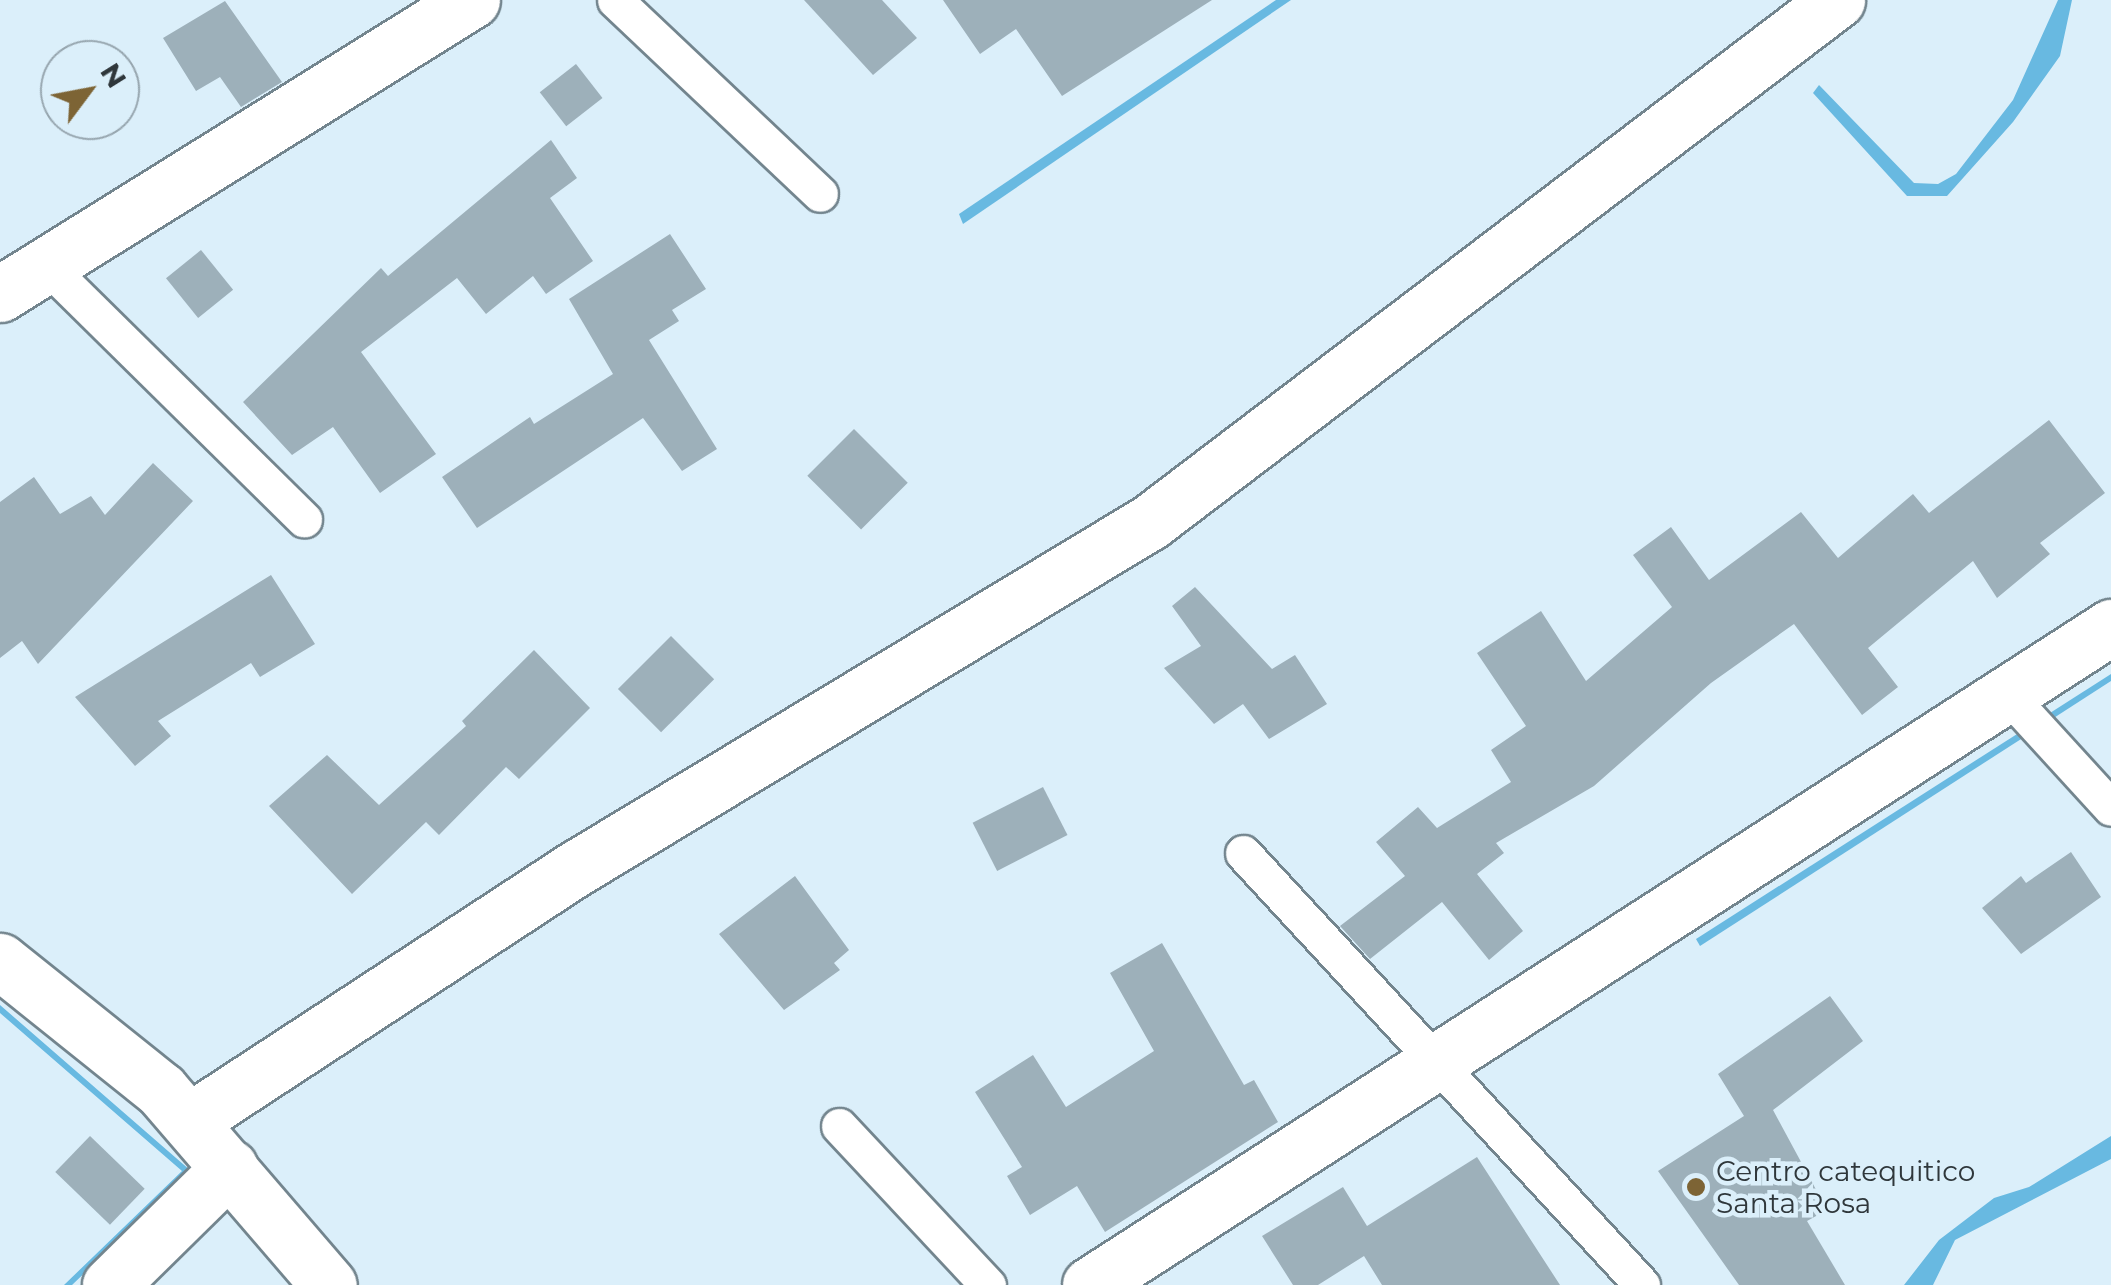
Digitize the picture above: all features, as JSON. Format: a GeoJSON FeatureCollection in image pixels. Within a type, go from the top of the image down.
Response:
{"type":"FeatureCollection","features":[{"type":"Feature","properties":{"kind":"street"},"geometry":{"type":"LineString","coordinates":[[0,294],[472,0]]}},
{"type":"Feature","properties":{"kind":"street"},"geometry":{"type":"LineString","coordinates":[[191,1120],[578,867],[1150,522],[1837,0]]}},
{"type":"Feature","properties":{"kind":"street"},"geometry":{"type":"LineString","coordinates":[[1090,1285],[2111,626]]}},
{"type":"Feature","properties":{"kind":"street"},"geometry":{"type":"LineString","coordinates":[[0,961],[191,1120],[329,1285]]}},
{"type":"Feature","properties":{"kind":"street"},"geometry":{"type":"LineString","coordinates":[[110,1285],[230,1167]]}},
{"type":"Feature","properties":{"kind":"lane"},"geometry":{"type":"LineString","coordinates":[[615,0],[820,194]]}},
{"type":"Feature","properties":{"kind":"lane"},"geometry":{"type":"LineString","coordinates":[[47,266],[304,519]]}},
{"type":"Feature","properties":{"kind":"lane"},"geometry":{"type":"LineString","coordinates":[[2007,694],[2111,808]]}},
{"type":"Feature","properties":{"kind":"lane"},"geometry":{"type":"LineString","coordinates":[[1243,853],[1642,1285]]}},
{"type":"Feature","properties":{"kind":"lane"},"geometry":{"type":"LineString","coordinates":[[839,1126],[988,1285]]}},
{"type":"Feature","properties":{"kind":"water"},"geometry":{"type":"Polygon","coordinates":[[[1276,0],[1291,0],[963,224],[959,214],[1276,0]]]}},
{"type":"Feature","properties":{"kind":"water"},"geometry":{"type":"Polygon","coordinates":[[[2058,0],[2072,0],[2060,56],[2013,122],[1947,196],[1907,196],[1813,93],[1819,85],[1914,183],[1938,184],[1956,174],[2013,100],[2058,0]]]}},
{"type":"Feature","properties":{"kind":"water"},"geometry":{"type":"Polygon","coordinates":[[[2111,674],[2111,681],[1700,946],[1696,939],[2111,674]]]}},
{"type":"Feature","properties":{"kind":"water"},"geometry":{"type":"Polygon","coordinates":[[[0,1005],[191,1171],[72,1285],[64,1285],[182,1171],[0,1013],[0,1005]]]}},
{"type":"Feature","properties":{"kind":"water"},"geometry":{"type":"Polygon","coordinates":[[[2111,1136],[2111,1159],[1955,1240],[1933,1285],[1904,1285],[1939,1240],[1994,1198],[2029,1187],[2111,1136]]]}},
{"type":"Feature","properties":{"kind":"building"},"geometry":{"type":"Polygon","coordinates":[[[804,0],[882,0],[917,38],[873,75],[804,0]]]}},
{"type":"Feature","properties":{"kind":"building"},"geometry":{"type":"Polygon","coordinates":[[[943,0],[1212,0],[1062,96],[1016,29],[980,54],[943,0]]]}},
{"type":"Feature","properties":{"kind":"building"},"geometry":{"type":"Polygon","coordinates":[[[225,1],[282,82],[241,107],[220,77],[196,91],[163,38],[225,1]]]}},
{"type":"Feature","properties":{"kind":"building"},"geometry":{"type":"Polygon","coordinates":[[[576,64],[602,98],[566,126],[540,92],[576,64]]]}},
{"type":"Feature","properties":{"kind":"building"},"geometry":{"type":"Polygon","coordinates":[[[551,140],[577,178],[550,198],[593,261],[546,294],[533,276],[486,314],[457,278],[361,352],[436,454],[380,493],[333,427],[292,455],[243,402],[381,268],[388,276],[551,140]]]}},
{"type":"Feature","properties":{"kind":"building"},"geometry":{"type":"Polygon","coordinates":[[[670,234],[706,289],[672,310],[679,321],[649,340],[717,449],[682,471],[643,418],[477,528],[442,477],[530,417],[534,424],[613,374],[569,299],[670,234]]]}},
{"type":"Feature","properties":{"kind":"building"},"geometry":{"type":"Polygon","coordinates":[[[201,250],[233,290],[198,318],[166,278],[201,250]]]}},
{"type":"Feature","properties":{"kind":"building"},"geometry":{"type":"Polygon","coordinates":[[[2049,420],[2105,493],[2040,543],[2050,554],[1997,598],[1973,561],[1868,648],[1898,687],[1862,715],[1794,624],[1711,683],[1594,786],[1496,843],[1504,853],[1477,874],[1523,931],[1489,960],[1442,902],[1370,959],[1340,926],[1405,876],[1376,842],[1418,807],[1437,828],[1511,782],[1491,750],[1526,726],[1477,653],[1541,611],[1586,681],[1672,607],[1633,555],[1671,527],[1709,580],[1801,512],[1838,558],[1913,494],[1929,513],[2049,420]]]}},
{"type":"Feature","properties":{"kind":"building"},"geometry":{"type":"Polygon","coordinates":[[[854,429],[908,483],[861,529],[807,476],[854,429]]]}},
{"type":"Feature","properties":{"kind":"building"},"geometry":{"type":"Polygon","coordinates":[[[153,463],[193,501],[38,664],[22,641],[0,658],[0,502],[34,477],[60,514],[91,496],[105,515],[153,463]]]}},
{"type":"Feature","properties":{"kind":"building"},"geometry":{"type":"Polygon","coordinates":[[[271,575],[315,644],[260,677],[251,663],[158,721],[171,736],[135,766],[75,697],[271,575]]]}},
{"type":"Feature","properties":{"kind":"building"},"geometry":{"type":"Polygon","coordinates":[[[1195,587],[1272,669],[1295,655],[1327,704],[1269,739],[1243,704],[1214,724],[1164,668],[1201,646],[1172,606],[1195,587]]]}},
{"type":"Feature","properties":{"kind":"building"},"geometry":{"type":"Polygon","coordinates":[[[671,636],[714,679],[661,732],[618,689],[671,636]]]}},
{"type":"Feature","properties":{"kind":"building"},"geometry":{"type":"Polygon","coordinates":[[[534,650],[590,708],[519,779],[506,767],[439,835],[426,822],[352,894],[269,806],[327,755],[379,805],[466,726],[462,721],[534,650]]]}},
{"type":"Feature","properties":{"kind":"building"},"geometry":{"type":"Polygon","coordinates":[[[1043,787],[1068,835],[997,871],[973,823],[1043,787]]]}},
{"type":"Feature","properties":{"kind":"building"},"geometry":{"type":"Polygon","coordinates":[[[2071,852],[2101,897],[2021,954],[1982,908],[2021,876],[2026,883],[2071,852]]]}},
{"type":"Feature","properties":{"kind":"building"},"geometry":{"type":"Polygon","coordinates":[[[795,876],[849,950],[834,963],[840,970],[784,1010],[719,934],[795,876]]]}},
{"type":"Feature","properties":{"kind":"building"},"geometry":{"type":"Polygon","coordinates":[[[1162,943],[1244,1085],[1254,1080],[1278,1122],[1105,1232],[1077,1186],[1030,1215],[1007,1176],[1022,1167],[975,1092],[1033,1055],[1066,1107],[1154,1051],[1110,973],[1162,943]]]}},
{"type":"Feature","properties":{"kind":"building"},"geometry":{"type":"Polygon","coordinates":[[[1830,996],[1863,1041],[1773,1110],[1827,1210],[1807,1221],[1845,1285],[1739,1285],[1658,1171],[1744,1116],[1718,1074],[1830,996]]]}},
{"type":"Feature","properties":{"kind":"building"},"geometry":{"type":"Polygon","coordinates":[[[90,1136],[145,1189],[110,1225],[55,1172],[90,1136]]]}},
{"type":"Feature","properties":{"kind":"building"},"geometry":{"type":"Polygon","coordinates":[[[1477,1157],[1560,1285],[1382,1285],[1364,1256],[1318,1285],[1293,1285],[1262,1236],[1343,1187],[1367,1226],[1477,1157]]]}},
{"type":"Feature","properties":{"kind":"place","name":"Centro catequitico Santa Rosa"},"geometry":{"type":"Point","coordinates":[1696,1187]}}]}
